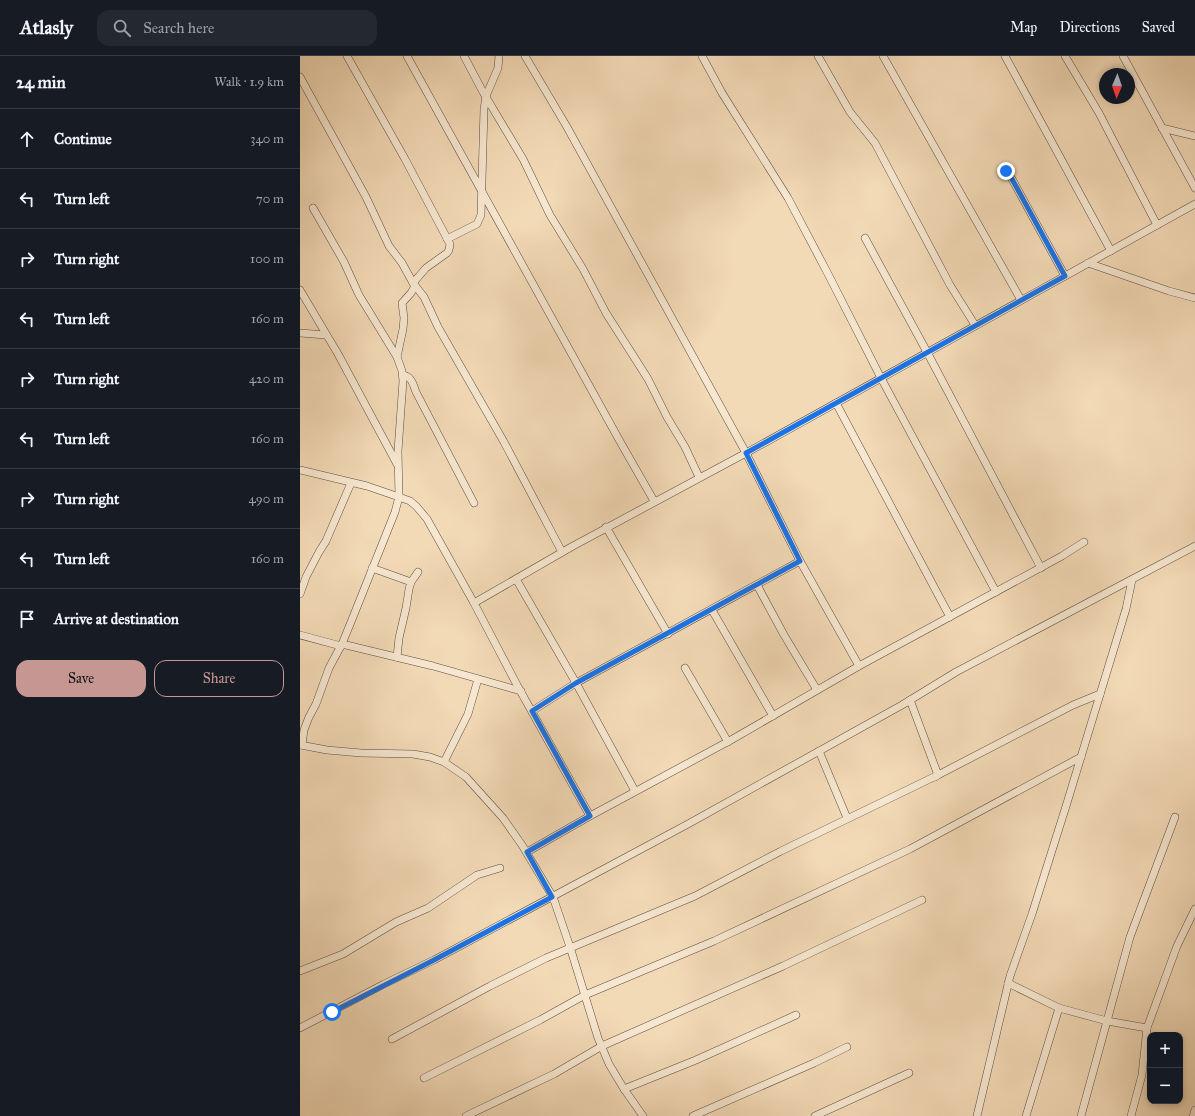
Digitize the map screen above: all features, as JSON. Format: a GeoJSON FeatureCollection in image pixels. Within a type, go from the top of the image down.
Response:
{"type":"FeatureCollection","features":[{"type":"Feature","properties":{"kind":"street"},"geometry":{"type":"LineString","coordinates":[[347,56],[402,152],[450,246],[447,253],[426,268],[414,285],[411,293],[402,303],[403,329],[397,357]]}},
{"type":"Feature","properties":{"kind":"street"},"geometry":{"type":"LineString","coordinates":[[406,56],[654,501]]}},
{"type":"Feature","properties":{"kind":"street"},"geometry":{"type":"LineString","coordinates":[[464,56],[523,159],[550,215],[583,269],[606,313],[648,379],[666,417],[685,448],[699,477]]}},
{"type":"Feature","properties":{"kind":"street"},"geometry":{"type":"LineString","coordinates":[[447,239],[477,224],[481,215],[484,109],[486,96],[498,68],[499,56]]}},
{"type":"Feature","properties":{"kind":"street"},"geometry":{"type":"LineString","coordinates":[[525,56],[567,127],[746,453],[800,561],[859,666]]}},
{"type":"Feature","properties":{"kind":"street"},"geometry":{"type":"LineString","coordinates":[[702,56],[722,93],[788,198],[881,378],[996,592]]}},
{"type":"Feature","properties":{"kind":"street"},"geometry":{"type":"LineString","coordinates":[[818,56],[850,112],[875,143],[950,286],[975,326]]}},
{"type":"Feature","properties":{"kind":"street"},"geometry":{"type":"LineString","coordinates":[[883,56],[1021,300]]}},
{"type":"Feature","properties":{"kind":"street"},"geometry":{"type":"LineString","coordinates":[[1006,56],[1111,251]]}},
{"type":"Feature","properties":{"kind":"street"},"geometry":{"type":"LineString","coordinates":[[1065,56],[1098,113],[1157,225]]}},
{"type":"Feature","properties":{"kind":"street"},"geometry":{"type":"LineString","coordinates":[[1123,56],[1195,188]]}},
{"type":"Feature","properties":{"kind":"street"},"geometry":{"type":"LineString","coordinates":[[300,77],[366,198],[390,246],[402,263],[414,285],[424,297],[438,327],[504,442],[562,552]]}},
{"type":"Feature","properties":{"kind":"street"},"geometry":{"type":"LineString","coordinates":[[1162,128],[1195,136]]}},
{"type":"Feature","properties":{"kind":"street"},"geometry":{"type":"LineString","coordinates":[[1006,171],[1012,179],[1065,276]]}},
{"type":"Feature","properties":{"kind":"street"},"geometry":{"type":"LineString","coordinates":[[474,603],[654,501],[746,453],[1195,204]]}},
{"type":"Feature","properties":{"kind":"street"},"geometry":{"type":"LineString","coordinates":[[313,208],[344,262],[359,295],[397,357],[403,375],[398,451],[399,497],[395,512],[341,645],[329,668],[316,704],[309,717],[304,730],[301,745],[328,750],[361,753],[413,754],[430,757],[444,762],[466,777],[503,818],[527,852],[552,897],[609,1064],[643,1116]]}},
{"type":"Feature","properties":{"kind":"street"},"geometry":{"type":"LineString","coordinates":[[865,238],[1041,568]]}},
{"type":"Feature","properties":{"kind":"street"},"geometry":{"type":"LineString","coordinates":[[1088,263],[1169,291],[1195,298]]}},
{"type":"Feature","properties":{"kind":"street"},"geometry":{"type":"LineString","coordinates":[[300,290],[326,334],[398,466]]}},
{"type":"Feature","properties":{"kind":"street"},"geometry":{"type":"LineString","coordinates":[[300,333],[326,334]]}},
{"type":"Feature","properties":{"kind":"street"},"geometry":{"type":"LineString","coordinates":[[403,375],[412,380],[416,392],[474,503]]}},
{"type":"Feature","properties":{"kind":"street"},"geometry":{"type":"LineString","coordinates":[[836,403],[950,617]]}},
{"type":"Feature","properties":{"kind":"street"},"geometry":{"type":"LineString","coordinates":[[300,470],[367,486],[410,501],[427,519],[474,603],[520,691],[590,816]]}},
{"type":"Feature","properties":{"kind":"street"},"geometry":{"type":"LineString","coordinates":[[300,594],[306,577],[326,541],[351,482]]}},
{"type":"Feature","properties":{"kind":"street"},"geometry":{"type":"LineString","coordinates":[[606,528],[668,634]]}},
{"type":"Feature","properties":{"kind":"street"},"geometry":{"type":"LineString","coordinates":[[527,852],[635,791],[728,742],[859,666],[1041,568],[1084,542]]}},
{"type":"Feature","properties":{"kind":"street"},"geometry":{"type":"LineString","coordinates":[[300,1028],[384,984],[434,960],[694,821],[910,700],[956,672],[1195,546]]}},
{"type":"Feature","properties":{"kind":"street"},"geometry":{"type":"LineString","coordinates":[[532,711],[576,683],[800,561]]}},
{"type":"Feature","properties":{"kind":"street"},"geometry":{"type":"LineString","coordinates":[[372,568],[411,582]]}},
{"type":"Feature","properties":{"kind":"street"},"geometry":{"type":"LineString","coordinates":[[397,657],[399,638],[411,582],[418,572]]}},
{"type":"Feature","properties":{"kind":"street"},"geometry":{"type":"LineString","coordinates":[[516,579],[576,683],[635,791]]}},
{"type":"Feature","properties":{"kind":"street"},"geometry":{"type":"LineString","coordinates":[[977,1116],[1008,983],[1032,914],[1081,757],[1129,599],[1132,580]]}},
{"type":"Feature","properties":{"kind":"street"},"geometry":{"type":"LineString","coordinates":[[757,585],[784,635],[817,690]]}},
{"type":"Feature","properties":{"kind":"street"},"geometry":{"type":"LineString","coordinates":[[712,610],[773,716]]}},
{"type":"Feature","properties":{"kind":"street"},"geometry":{"type":"LineString","coordinates":[[300,635],[433,666],[520,691]]}},
{"type":"Feature","properties":{"kind":"street"},"geometry":{"type":"LineString","coordinates":[[685,668],[728,742]]}},
{"type":"Feature","properties":{"kind":"street"},"geometry":{"type":"LineString","coordinates":[[444,762],[468,714],[478,679]]}},
{"type":"Feature","properties":{"kind":"street"},"geometry":{"type":"LineString","coordinates":[[392,1039],[490,986],[570,947],[696,896],[781,852],[938,775],[1073,705],[1100,694]]}},
{"type":"Feature","properties":{"kind":"street"},"geometry":{"type":"LineString","coordinates":[[910,700],[938,775]]}},
{"type":"Feature","properties":{"kind":"street"},"geometry":{"type":"LineString","coordinates":[[820,751],[848,818]]}},
{"type":"Feature","properties":{"kind":"street"},"geometry":{"type":"LineString","coordinates":[[424,1078],[540,1020],[585,995],[714,941],[910,849],[1081,757]]}},
{"type":"Feature","properties":{"kind":"street"},"geometry":{"type":"LineString","coordinates":[[762,861],[816,833],[938,775]]}},
{"type":"Feature","properties":{"kind":"street"},"geometry":{"type":"LineString","coordinates":[[1081,1116],[1130,937],[1175,817]]}},
{"type":"Feature","properties":{"kind":"street"},"geometry":{"type":"LineString","coordinates":[[300,971],[343,954],[396,922],[428,908],[477,875],[500,868]]}},
{"type":"Feature","properties":{"kind":"street"},"geometry":{"type":"LineString","coordinates":[[466,1116],[554,1074],[602,1046],[783,966],[922,900]]}},
{"type":"Feature","properties":{"kind":"street"},"geometry":{"type":"LineString","coordinates":[[1131,1116],[1142,1075],[1147,1028],[1177,946],[1195,910]]}},
{"type":"Feature","properties":{"kind":"street"},"geometry":{"type":"LineString","coordinates":[[1008,983],[1059,1008],[1107,1021],[1147,1028]]}},
{"type":"Feature","properties":{"kind":"street"},"geometry":{"type":"LineString","coordinates":[[1026,1116],[1059,1008]]}},
{"type":"Feature","properties":{"kind":"street"},"geometry":{"type":"LineString","coordinates":[[624,1089],[696,1060],[796,1015]]}},
{"type":"Feature","properties":{"kind":"street"},"geometry":{"type":"LineString","coordinates":[[693,1116],[847,1047]]}},
{"type":"Feature","properties":{"kind":"street"},"geometry":{"type":"LineString","coordinates":[[815,1116],[910,1073]]}},
{"type":"Feature","properties":{"kind":"street"},"geometry":{"type":"LineString","coordinates":[[1193,1116],[1195,1110]]}},
{"type":"Feature","properties":{"kind":"route"},"geometry":{"type":"LineString","coordinates":[[332,1012],[552,897],[527,852],[590,816],[532,711],[576,683],[800,561],[746,453],[1065,276],[1012,179],[1006,171]]}}]}
